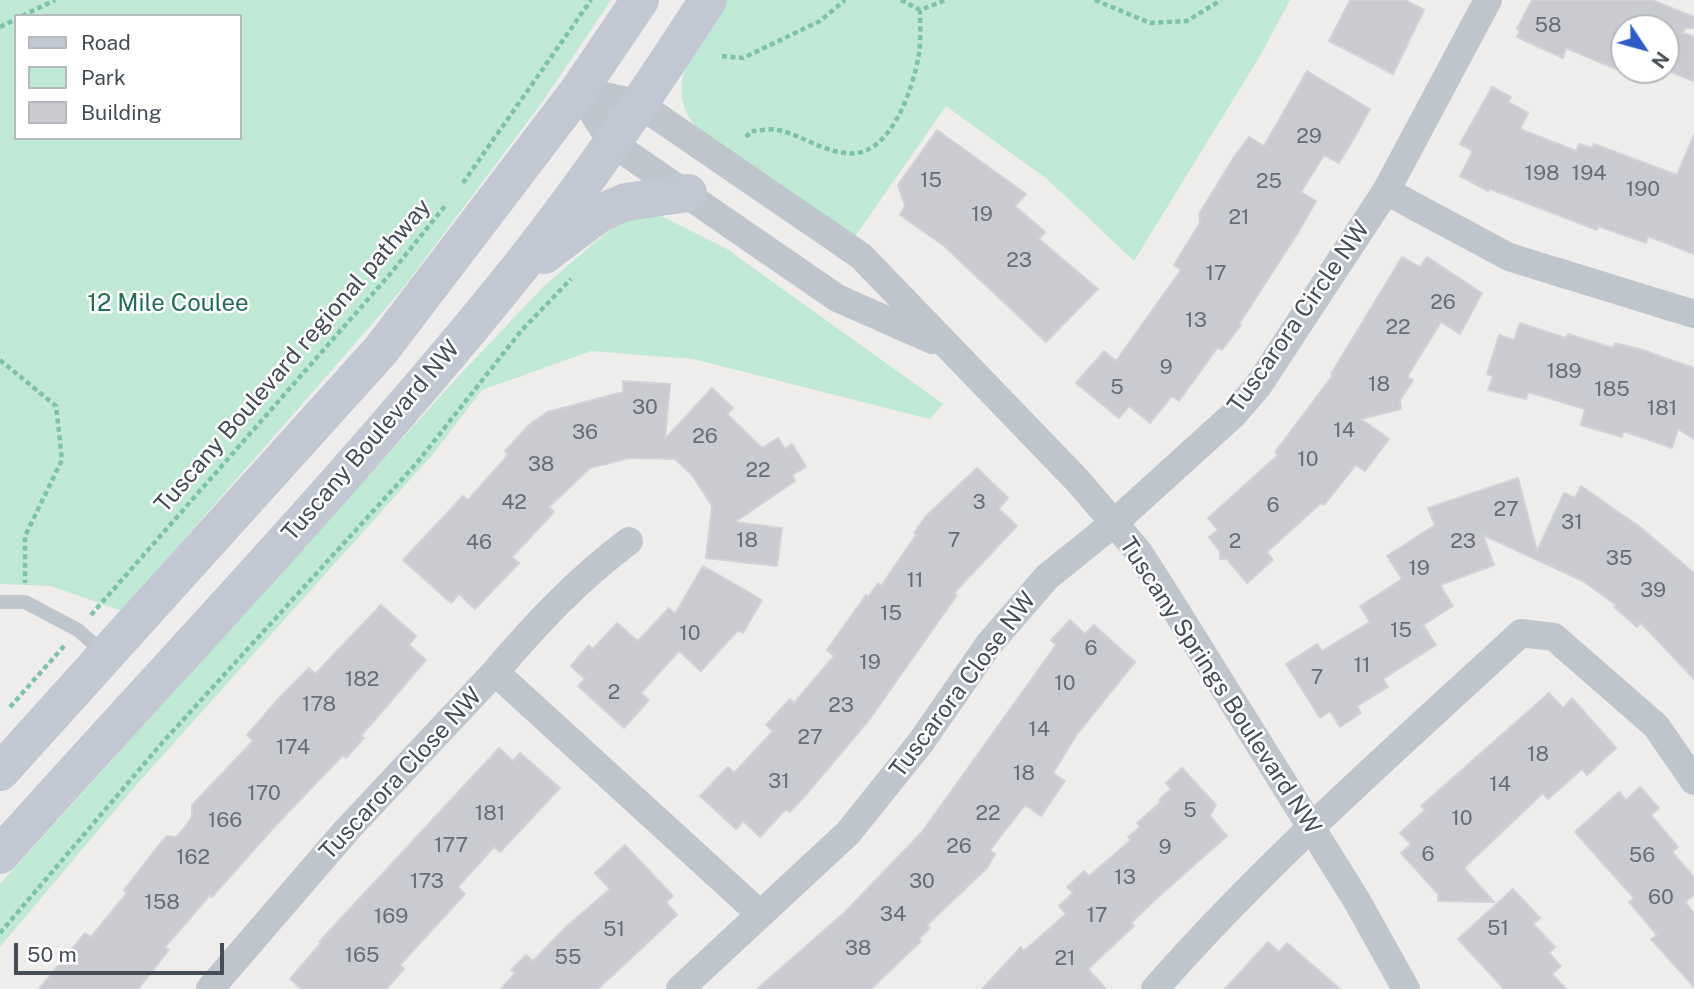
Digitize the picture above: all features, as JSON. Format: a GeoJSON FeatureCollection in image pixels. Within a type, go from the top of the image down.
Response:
{"type":"FeatureCollection","features":[{"type":"Feature","properties":{"kind":"street"},"geometry":{"type":"LineString","coordinates":[[0,772],[381,350],[579,90],[640,0]]}},
{"type":"Feature","properties":{"kind":"street","name":"Tuscany Boulevard NW"},"geometry":{"type":"LineString","coordinates":[[0,855],[335,486],[508,281],[612,142],[708,0]]}},
{"type":"Feature","properties":{"kind":"street","name":"Tuscarora Circle NW"},"geometry":{"type":"LineString","coordinates":[[1114,523],[1200,447],[1258,386],[1386,191],[1488,0]]}},
{"type":"Feature","properties":{"kind":"street","name":"Tuscany Springs Boulevard NW"},"geometry":{"type":"LineString","coordinates":[[579,90],[639,104],[860,256],[1036,437],[1138,551],[1311,827],[1406,989]]}},
{"type":"Feature","properties":{"kind":"street","name":"Tuscany Springs Boulevard NW"},"geometry":{"type":"LineString","coordinates":[[579,90],[612,142],[836,298],[944,345]]}},
{"type":"Feature","properties":{"kind":"street"},"geometry":{"type":"LineString","coordinates":[[1386,191],[1509,257],[1694,314]]}},
{"type":"Feature","properties":{"kind":"street"},"geometry":{"type":"LineString","coordinates":[[508,281],[600,212],[626,202],[688,193]]}},
{"type":"Feature","properties":{"kind":"street","name":"Tuscarora Close NW"},"geometry":{"type":"LineString","coordinates":[[680,989],[848,832],[872,805],[1019,607],[1057,568],[1114,523]]}},
{"type":"Feature","properties":{"kind":"street"},"geometry":{"type":"LineString","coordinates":[[495,672],[541,617],[629,541]]}},
{"type":"Feature","properties":{"kind":"street"},"geometry":{"type":"LineString","coordinates":[[1155,989],[1208,928],[1311,827],[1521,633],[1553,636],[1656,726],[1694,781]]}},
{"type":"Feature","properties":{"kind":"street","name":"Tuscarora Close NW"},"geometry":{"type":"LineString","coordinates":[[210,989],[346,831],[495,672],[760,914]]}},
{"type":"Feature","properties":{"kind":"lane"},"geometry":{"type":"LineString","coordinates":[[0,603],[25,602],[78,630],[107,655]]}},
{"type":"Feature","properties":{"kind":"path"},"geometry":{"type":"LineString","coordinates":[[26,14],[55,0]]}},
{"type":"Feature","properties":{"kind":"path","name":"Tuscany Boulevard regional pathway"},"geometry":{"type":"LineString","coordinates":[[462,185],[592,0]]}},
{"type":"Feature","properties":{"kind":"path"},"geometry":{"type":"LineString","coordinates":[[722,56],[743,58],[820,21],[845,0]]}},
{"type":"Feature","properties":{"kind":"path"},"geometry":{"type":"LineString","coordinates":[[901,0],[920,10],[946,0]]}},
{"type":"Feature","properties":{"kind":"path"},"geometry":{"type":"LineString","coordinates":[[1095,0],[1150,23],[1187,21],[1221,0]]}},
{"type":"Feature","properties":{"kind":"path"},"geometry":{"type":"LineString","coordinates":[[746,138],[751,131],[777,130],[814,146],[848,154],[864,151],[887,135],[898,118],[919,54],[920,10]]}},
{"type":"Feature","properties":{"kind":"path","name":"Tuscany Boulevard regional pathway"},"geometry":{"type":"LineString","coordinates":[[9,709],[391,273],[454,196]]}},
{"type":"Feature","properties":{"kind":"path"},"geometry":{"type":"LineString","coordinates":[[0,933],[162,743],[416,464],[521,331],[580,271]]}},
{"type":"Feature","properties":{"kind":"path"},"geometry":{"type":"LineString","coordinates":[[0,360],[56,406],[62,460],[25,536],[25,602]]}},
{"type":"Feature","properties":{"kind":"green space","name":"12 Mile Coulee"},"geometry":{"type":"Polygon","coordinates":[[[0,0],[611,0],[543,101],[404,287],[122,611],[51,586],[0,584],[0,0]]]}},
{"type":"Feature","properties":{"kind":"green space"},"geometry":{"type":"Polygon","coordinates":[[[727,0],[1290,0],[1260,56],[1134,261],[1047,179],[946,106],[854,238],[707,137],[689,117],[683,101],[685,70],[699,40],[727,0]]]}},
{"type":"Feature","properties":{"kind":"green space"},"geometry":{"type":"Polygon","coordinates":[[[659,215],[727,249],[943,404],[930,419],[693,359],[591,351],[482,390],[433,454],[138,783],[0,947],[0,884],[455,380],[544,286],[613,227],[640,216],[659,215]]]}},
{"type":"Feature","properties":{"kind":"building"},"geometry":{"type":"Polygon","coordinates":[[[1350,0],[1405,0],[1424,10],[1393,74],[1329,41],[1350,0]]]}},
{"type":"Feature","properties":{"kind":"building"},"geometry":{"type":"Polygon","coordinates":[[[1532,0],[1652,0],[1694,17],[1694,28],[1685,28],[1683,33],[1694,37],[1694,81],[1680,75],[1680,14],[1610,14],[1610,66],[1566,48],[1563,58],[1517,37],[1520,30],[1517,29],[1532,0]]]}},
{"type":"Feature","properties":{"kind":"building"},"geometry":{"type":"Polygon","coordinates":[[[1307,71],[1370,109],[1339,163],[1324,155],[1301,192],[1316,201],[1239,324],[1241,325],[1222,350],[1218,347],[1179,401],[1172,396],[1150,423],[1129,406],[1119,418],[1076,383],[1104,351],[1116,361],[1181,270],[1174,265],[1200,223],[1199,214],[1234,157],[1249,137],[1264,146],[1307,71]]]}},
{"type":"Feature","properties":{"kind":"building"},"geometry":{"type":"Polygon","coordinates":[[[1492,87],[1511,97],[1508,102],[1528,113],[1520,129],[1576,151],[1579,144],[1592,148],[1594,144],[1677,175],[1694,135],[1694,254],[1648,236],[1646,243],[1598,226],[1597,230],[1490,189],[1488,191],[1460,176],[1473,151],[1460,144],[1492,87]]]}},
{"type":"Feature","properties":{"kind":"building"},"geometry":{"type":"Polygon","coordinates":[[[937,130],[1026,194],[1015,206],[1045,232],[1039,239],[1098,289],[1046,342],[943,245],[900,215],[905,206],[898,185],[937,130]]]}},
{"type":"Feature","properties":{"kind":"building"},"geometry":{"type":"Polygon","coordinates":[[[1402,257],[1420,267],[1427,257],[1482,293],[1460,334],[1441,322],[1407,377],[1413,380],[1400,400],[1401,409],[1361,419],[1389,439],[1365,471],[1356,465],[1324,505],[1321,503],[1267,552],[1273,560],[1247,583],[1227,559],[1220,559],[1220,552],[1209,537],[1218,530],[1208,518],[1278,455],[1275,452],[1333,375],[1331,374],[1402,257]]]}},
{"type":"Feature","properties":{"kind":"building"},"geometry":{"type":"Polygon","coordinates":[[[1520,323],[1566,338],[1568,334],[1613,348],[1615,343],[1643,350],[1694,368],[1694,439],[1678,429],[1672,448],[1623,431],[1622,437],[1581,425],[1585,409],[1528,392],[1526,399],[1488,390],[1493,376],[1487,374],[1499,335],[1514,340],[1520,323]]]}},
{"type":"Feature","properties":{"kind":"building"},"geometry":{"type":"Polygon","coordinates":[[[623,381],[670,384],[665,439],[712,388],[733,408],[727,414],[762,448],[778,438],[785,449],[792,444],[806,467],[792,475],[795,481],[735,522],[782,528],[777,566],[706,558],[712,506],[692,475],[675,459],[630,458],[590,468],[549,507],[554,512],[512,557],[519,563],[475,609],[459,594],[451,603],[403,560],[463,496],[468,500],[508,455],[505,451],[529,425],[547,412],[623,392],[623,381]]]}},
{"type":"Feature","properties":{"kind":"building"},"geometry":{"type":"Polygon","coordinates":[[[977,468],[1008,498],[999,509],[1017,526],[954,593],[957,595],[869,720],[803,798],[790,812],[786,809],[760,837],[743,821],[736,829],[700,796],[728,767],[734,773],[773,731],[766,725],[790,699],[794,703],[834,656],[827,650],[866,595],[868,597],[878,583],[881,586],[926,516],[977,468]]]}},
{"type":"Feature","properties":{"kind":"building"},"geometry":{"type":"Polygon","coordinates":[[[1518,478],[1537,551],[1564,493],[1575,498],[1581,486],[1640,527],[1694,573],[1694,679],[1641,623],[1637,627],[1614,607],[1616,605],[1583,581],[1483,535],[1494,565],[1440,585],[1453,606],[1423,625],[1436,645],[1383,679],[1388,687],[1357,706],[1361,713],[1340,727],[1330,711],[1320,718],[1286,664],[1317,644],[1322,651],[1370,622],[1360,606],[1402,579],[1387,556],[1435,525],[1428,508],[1518,478]]]}},
{"type":"Feature","properties":{"kind":"building"},"geometry":{"type":"Polygon","coordinates":[[[703,566],[762,600],[743,633],[738,630],[701,671],[679,651],[641,693],[649,700],[624,728],[578,686],[585,679],[571,666],[589,645],[593,649],[617,623],[638,641],[669,608],[675,614],[703,566]]]}},
{"type":"Feature","properties":{"kind":"building"},"geometry":{"type":"Polygon","coordinates":[[[381,605],[416,636],[409,645],[426,660],[361,736],[364,738],[346,758],[343,755],[212,897],[210,895],[165,947],[169,950],[138,989],[39,989],[85,933],[91,937],[127,893],[124,890],[167,836],[176,837],[185,827],[192,817],[192,805],[253,741],[247,735],[279,698],[309,668],[315,674],[381,605]]]}},
{"type":"Feature","properties":{"kind":"building"},"geometry":{"type":"Polygon","coordinates":[[[1070,620],[1085,634],[1094,625],[1135,662],[1077,734],[1053,773],[1065,781],[1041,816],[1025,805],[990,850],[995,854],[987,868],[927,925],[930,928],[919,939],[921,941],[871,989],[757,989],[845,912],[922,832],[1056,645],[1051,640],[1070,620]]]}},
{"type":"Feature","properties":{"kind":"building"},"geometry":{"type":"Polygon","coordinates":[[[1549,693],[1563,708],[1572,698],[1616,748],[1587,775],[1582,769],[1548,799],[1543,793],[1464,868],[1494,902],[1438,901],[1438,894],[1401,853],[1411,844],[1400,833],[1425,810],[1421,806],[1549,693]]]}},
{"type":"Feature","properties":{"kind":"building"},"geometry":{"type":"Polygon","coordinates":[[[499,748],[513,761],[520,753],[560,788],[500,852],[494,847],[458,887],[465,894],[400,965],[404,969],[386,989],[301,989],[290,979],[321,943],[319,942],[499,748]]]}},
{"type":"Feature","properties":{"kind":"building"},"geometry":{"type":"Polygon","coordinates":[[[1182,768],[1216,805],[1210,816],[1227,836],[1156,899],[1131,923],[1134,926],[1088,969],[1106,989],[982,989],[1021,947],[1024,951],[1066,914],[1059,906],[1073,893],[1067,887],[1084,871],[1089,876],[1131,840],[1128,837],[1140,827],[1137,823],[1161,802],[1159,800],[1171,789],[1166,783],[1182,768]]]}},
{"type":"Feature","properties":{"kind":"building"},"geometry":{"type":"Polygon","coordinates":[[[1640,787],[1659,808],[1651,815],[1678,847],[1672,852],[1694,877],[1694,895],[1685,902],[1694,913],[1694,987],[1651,939],[1657,935],[1629,902],[1634,898],[1575,832],[1619,792],[1626,800],[1640,787]]]}},
{"type":"Feature","properties":{"kind":"building"},"geometry":{"type":"Polygon","coordinates":[[[625,845],[673,896],[666,902],[677,915],[598,989],[501,989],[515,973],[511,970],[526,955],[533,961],[567,926],[610,889],[595,873],[625,845]]]}},
{"type":"Feature","properties":{"kind":"building"},"geometry":{"type":"Polygon","coordinates":[[[1513,889],[1540,918],[1533,924],[1555,947],[1549,953],[1561,966],[1552,974],[1566,989],[1504,989],[1458,939],[1513,889]]]}},
{"type":"Feature","properties":{"kind":"building"},"geometry":{"type":"Polygon","coordinates":[[[1268,942],[1279,952],[1287,943],[1340,989],[1225,989],[1268,942]]]}}]}
